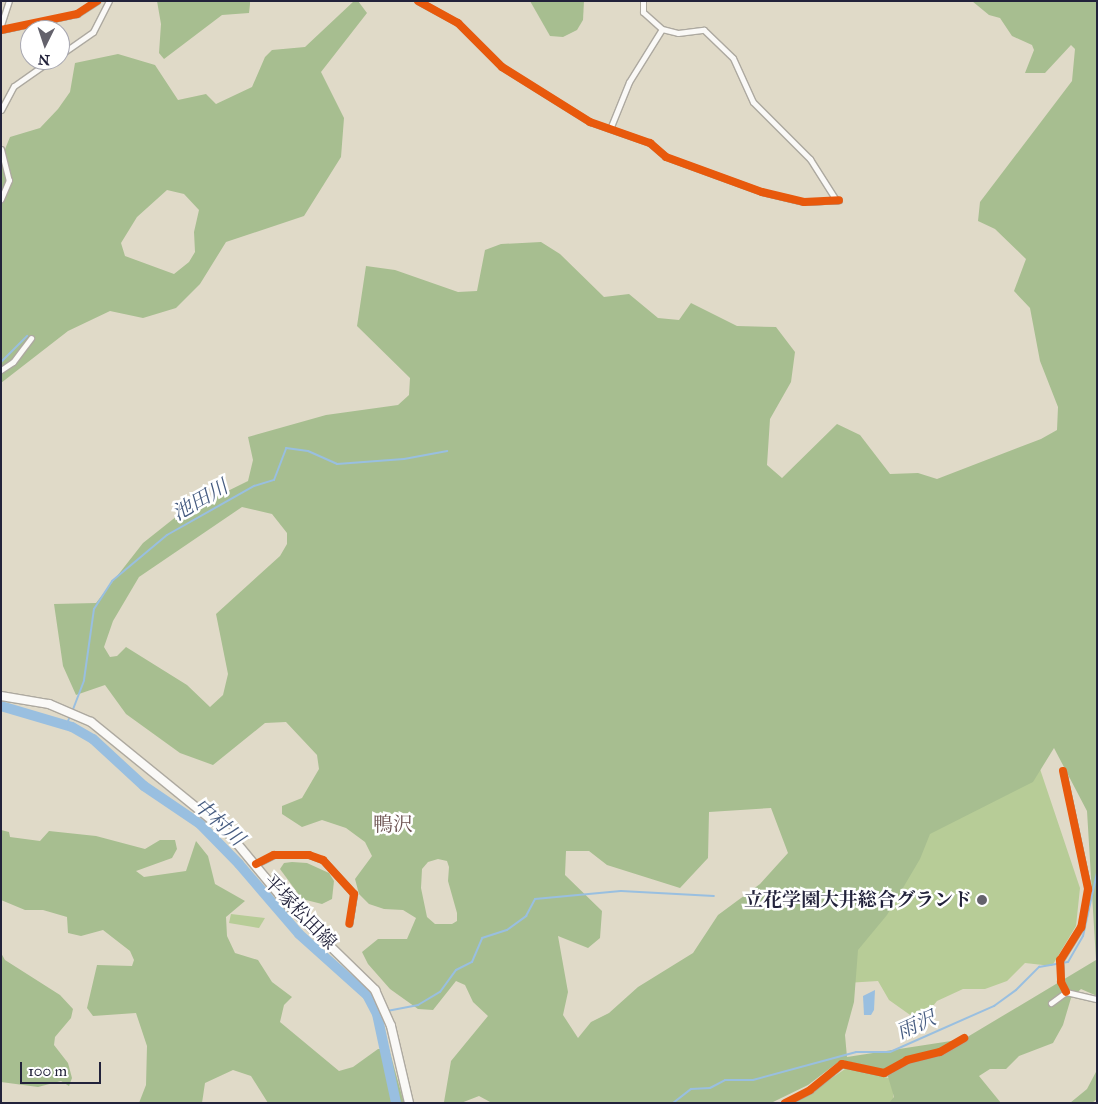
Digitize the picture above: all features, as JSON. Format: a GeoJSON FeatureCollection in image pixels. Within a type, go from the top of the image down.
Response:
{"type":"FeatureCollection","features":[{"type":"Feature","properties":{"kind":"main road","name":"平塚松田線"},"geometry":{"type":"LineString","coordinates":[[1,696],[48,704],[91,722],[220,826],[256,864],[301,919],[352,964],[375,990],[396,1045],[409,1103]]}},
{"type":"Feature","properties":{"kind":"street"},"geometry":{"type":"LineString","coordinates":[[1,25],[9,1]]}},
{"type":"Feature","properties":{"kind":"street"},"geometry":{"type":"LineString","coordinates":[[1,30],[77,14],[98,1]]}},
{"type":"Feature","properties":{"kind":"street"},"geometry":{"type":"LineString","coordinates":[[70,48],[93,32],[109,1]]}},
{"type":"Feature","properties":{"kind":"street"},"geometry":{"type":"LineString","coordinates":[[419,1],[464,28],[502,67],[573,113],[650,144],[666,157],[762,192],[804,202],[838,200],[810,159],[753,102],[733,58],[704,30],[678,33],[662,29],[643,12],[643,1]]}},
{"type":"Feature","properties":{"kind":"street"},"geometry":{"type":"LineString","coordinates":[[610,129],[628,82],[662,29]]}},
{"type":"Feature","properties":{"kind":"street"},"geometry":{"type":"LineString","coordinates":[[1,110],[14,86],[37,70]]}},
{"type":"Feature","properties":{"kind":"street"},"geometry":{"type":"LineString","coordinates":[[1,149],[9,180],[1,200]]}},
{"type":"Feature","properties":{"kind":"street"},"geometry":{"type":"LineString","coordinates":[[1,370],[13,362],[31,338]]}},
{"type":"Feature","properties":{"kind":"street"},"geometry":{"type":"LineString","coordinates":[[1063,771],[1088,889],[1081,927],[1060,960],[1061,982],[1066,992],[1097,1000]]}},
{"type":"Feature","properties":{"kind":"street"},"geometry":{"type":"LineString","coordinates":[[256,864],[274,854],[309,855],[323,860],[354,894],[350,924]]}},
{"type":"Feature","properties":{"kind":"street"},"geometry":{"type":"LineString","coordinates":[[1051,1003],[1066,992]]}},
{"type":"Feature","properties":{"kind":"street"},"geometry":{"type":"LineString","coordinates":[[784,1103],[810,1090],[842,1064],[884,1073],[907,1060],[940,1052],[964,1038]]}},
{"type":"Feature","properties":{"kind":"green space"},"geometry":{"type":"Polygon","coordinates":[[[157,1],[250,1],[250,4],[249,13],[222,15],[164,59],[159,53],[161,24],[157,1]]]}},
{"type":"Feature","properties":{"kind":"green space"},"geometry":{"type":"Polygon","coordinates":[[[354,1],[358,1],[367,13],[321,72],[344,118],[341,157],[304,216],[226,242],[200,284],[176,308],[143,318],[110,311],[68,331],[1,383],[1,159],[10,137],[40,128],[58,109],[70,92],[75,63],[118,54],[155,65],[178,100],[206,94],[216,104],[252,87],[265,57],[272,50],[305,47],[354,1]],[[167,190],[137,217],[121,243],[125,256],[174,274],[189,262],[195,252],[194,232],[199,210],[184,194],[167,190]]]}},
{"type":"Feature","properties":{"kind":"green space"},"geometry":{"type":"Polygon","coordinates":[[[530,1],[584,1],[583,20],[577,30],[563,37],[550,36],[530,1]]]}},
{"type":"Feature","properties":{"kind":"green space"},"geometry":{"type":"Polygon","coordinates":[[[972,1],[1097,1],[1097,996],[1081,989],[1071,998],[1063,1025],[1053,1043],[1019,1056],[1006,1069],[990,1069],[979,1076],[1001,1103],[889,1103],[894,1097],[886,1070],[841,1060],[808,1085],[771,1103],[492,1103],[479,1096],[461,1103],[444,1102],[451,1061],[488,1016],[473,1002],[465,985],[456,981],[433,1010],[418,1009],[390,989],[368,964],[362,952],[378,939],[407,939],[416,918],[403,910],[384,909],[369,904],[359,894],[355,879],[372,856],[365,842],[346,828],[322,820],[302,827],[282,814],[282,806],[302,798],[319,769],[317,755],[286,722],[265,723],[213,765],[180,753],[126,714],[105,685],[76,695],[63,666],[54,604],[96,603],[143,543],[177,516],[248,481],[253,460],[248,437],[326,415],[398,405],[409,395],[410,378],[357,326],[366,266],[395,270],[458,292],[477,291],[485,250],[501,244],[541,242],[560,254],[604,297],[629,294],[658,318],[679,320],[691,303],[737,326],[776,327],[795,352],[791,382],[770,419],[767,465],[782,478],[837,424],[860,435],[890,474],[918,473],[937,479],[1041,439],[1057,430],[1058,407],[1040,361],[1030,308],[1014,291],[1026,259],[995,229],[978,221],[980,202],[1072,81],[1075,49],[1071,45],[1045,73],[1025,73],[1034,50],[1032,45],[1012,36],[1000,18],[989,15],[972,1]],[[242,507],[139,577],[113,621],[104,647],[110,657],[117,656],[126,647],[187,685],[210,707],[223,695],[228,674],[216,614],[280,556],[287,544],[287,533],[272,514],[242,507]],[[1054,748],[1033,782],[930,834],[920,859],[887,915],[858,950],[854,1002],[845,1035],[847,1057],[964,1039],[1096,960],[1087,811],[1054,748]],[[771,808],[709,812],[708,858],[680,888],[607,865],[589,851],[566,851],[565,875],[602,911],[600,938],[588,948],[558,936],[568,992],[563,1015],[578,1038],[591,1022],[609,1013],[638,987],[693,953],[718,915],[760,884],[788,853],[771,808]],[[438,859],[428,862],[422,869],[421,888],[427,917],[435,924],[452,924],[457,921],[457,913],[448,881],[449,867],[447,861],[438,859]]]}},
{"type":"Feature","properties":{"kind":"green space","name":"立花学園大井総合グランド"},"geometry":{"type":"Polygon","coordinates":[[[1040,769],[1080,888],[1076,926],[1052,966],[1025,963],[1007,981],[985,989],[963,989],[937,1001],[920,1022],[889,1000],[878,981],[846,983],[858,940],[925,832],[1040,769]]]}},
{"type":"Feature","properties":{"kind":"green space"},"geometry":{"type":"Polygon","coordinates":[[[1,830],[9,832],[10,837],[40,841],[49,831],[96,836],[145,849],[160,840],[175,840],[177,849],[172,858],[136,871],[144,877],[186,871],[196,841],[208,856],[215,884],[245,901],[226,917],[227,936],[235,953],[258,960],[272,982],[292,997],[284,1005],[280,1022],[339,1071],[353,1067],[378,1049],[389,1049],[404,1103],[268,1103],[251,1076],[233,1070],[205,1083],[202,1103],[139,1103],[146,1085],[147,1046],[136,1013],[93,1016],[87,1008],[97,965],[132,966],[134,960],[130,951],[103,930],[81,936],[68,933],[67,917],[43,910],[25,910],[1,900],[1,830]]]}},
{"type":"Feature","properties":{"kind":"green space"},"geometry":{"type":"Polygon","coordinates":[[[284,863],[307,863],[329,873],[334,881],[332,899],[322,904],[302,899],[280,869],[284,863]]]}},
{"type":"Feature","properties":{"kind":"green space"},"geometry":{"type":"Polygon","coordinates":[[[231,914],[265,918],[259,928],[229,923],[231,914]]]}},
{"type":"Feature","properties":{"kind":"green space"},"geometry":{"type":"Polygon","coordinates":[[[1,953],[5,960],[60,995],[73,1009],[71,1018],[55,1037],[54,1045],[68,1063],[72,1078],[69,1086],[61,1081],[38,1087],[1,1082],[1,953]]]}},
{"type":"Feature","properties":{"kind":"green space"},"geometry":{"type":"Polygon","coordinates":[[[848,1067],[892,1079],[894,1103],[795,1103],[848,1067]]]}},
{"type":"Feature","properties":{"kind":"green space"},"geometry":{"type":"Polygon","coordinates":[[[1097,1070],[1097,1099],[1092,1103],[1070,1103],[1087,1089],[1097,1070]]]}},
{"type":"Feature","properties":{"kind":"water"},"geometry":{"type":"Polygon","coordinates":[[[875,990],[874,1010],[871,1015],[864,1015],[863,996],[875,990]]]}},
{"type":"Feature","properties":{"kind":"waterway"},"geometry":{"type":"LineString","coordinates":[[1,362],[27,336]]}},
{"type":"Feature","properties":{"kind":"waterway","name":"池田川"},"geometry":{"type":"LineString","coordinates":[[72,712],[84,680],[94,609],[112,581],[167,535],[254,486],[274,480],[286,448],[308,451],[337,464],[404,459],[447,451]]}},
{"type":"Feature","properties":{"kind":"waterway","name":"中村川"},"geometry":{"type":"LineString","coordinates":[[1,706],[72,727],[93,739],[144,786],[200,824],[239,864],[299,934],[367,995],[377,1014],[396,1103]]}},
{"type":"Feature","properties":{"kind":"waterway","name":"池田川"},"geometry":{"type":"LineString","coordinates":[[66,726],[70,716]]}},
{"type":"Feature","properties":{"kind":"waterway","name":"雨沢"},"geometry":{"type":"LineString","coordinates":[[673,1103],[691,1089],[710,1088],[725,1080],[753,1080],[856,1052],[890,1052],[994,1006],[1016,990],[1039,967],[1068,962],[1083,936],[1097,873]]}},
{"type":"Feature","properties":{"kind":"waterway"},"geometry":{"type":"LineString","coordinates":[[387,1011],[418,1005],[440,992],[456,970],[472,962],[482,938],[507,930],[526,916],[535,899],[621,891],[714,896]]}},
{"type":"Feature","properties":{"kind":"waterway","name":"中村川"},"geometry":{"type":"LineString","coordinates":[[377,1014],[382,1013]]}},
{"type":"Feature","properties":{"kind":"cycle path"},"geometry":{"type":"LineString","coordinates":[[1,30],[77,14],[97,1]]}},
{"type":"Feature","properties":{"kind":"cycle path"},"geometry":{"type":"LineString","coordinates":[[418,1],[458,23],[502,67],[590,122],[650,143],[666,157],[762,192],[804,202],[839,200]]}},
{"type":"Feature","properties":{"kind":"cycle path"},"geometry":{"type":"LineString","coordinates":[[1063,771],[1088,889],[1081,927],[1060,960],[1061,982],[1066,992]]}},
{"type":"Feature","properties":{"kind":"cycle path"},"geometry":{"type":"LineString","coordinates":[[256,864],[274,855],[309,855],[323,860],[354,894],[349,924]]}},
{"type":"Feature","properties":{"kind":"cycle path"},"geometry":{"type":"LineString","coordinates":[[785,1103],[810,1090],[842,1064],[884,1073],[907,1060],[940,1052],[964,1038]]}},
{"type":"Feature","properties":{"kind":"place","name":"立花学園大井総合グランド"},"geometry":{"type":"Point","coordinates":[982,900]}},
{"type":"Feature","properties":{"kind":"district","name":"鴨沢"},"geometry":{"type":"Point","coordinates":[393,824]}}]}
